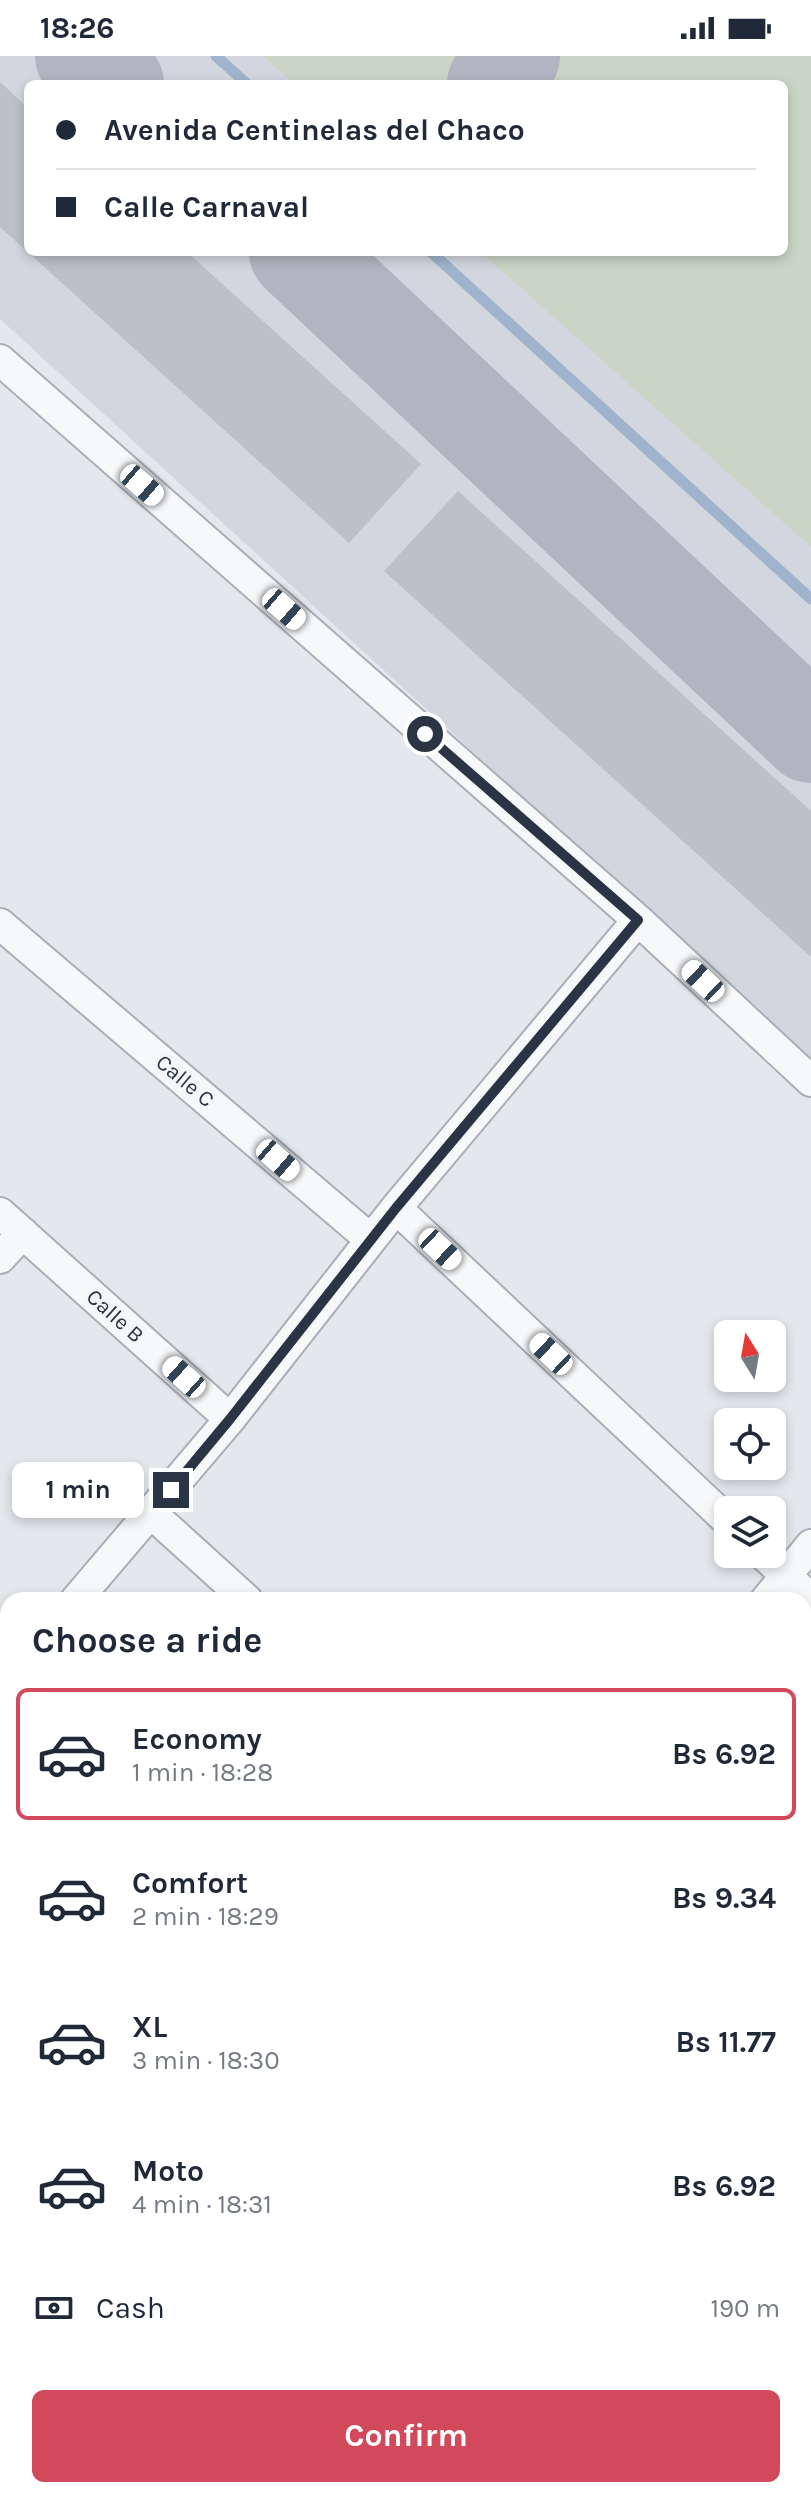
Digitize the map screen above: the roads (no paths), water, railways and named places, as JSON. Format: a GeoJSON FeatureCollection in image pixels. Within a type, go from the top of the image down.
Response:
{"type":"FeatureCollection","features":[{"type":"Feature","properties":{"kind":"street"},"geometry":{"type":"LineString","coordinates":[[0,360],[638,920],[811,1081]]}},
{"type":"Feature","properties":{"kind":"street"},"geometry":{"type":"LineString","coordinates":[[83,1592],[230,1419],[370,1239],[638,920]]}},
{"type":"Feature","properties":{"kind":"street","name":"Calle C"},"geometry":{"type":"LineString","coordinates":[[0,924],[370,1239]]}},
{"type":"Feature","properties":{"kind":"street"},"geometry":{"type":"LineString","coordinates":[[396,1208],[714,1508]]}},
{"type":"Feature","properties":{"kind":"street","name":"Calle B"},"geometry":{"type":"LineString","coordinates":[[0,1213],[230,1419]]}},
{"type":"Feature","properties":{"kind":"street"},"geometry":{"type":"LineString","coordinates":[[0,1258],[23,1233]]}},
{"type":"Feature","properties":{"kind":"street"},"geometry":{"type":"LineString","coordinates":[[151,1513],[238,1592]]}},
{"type":"Feature","properties":{"kind":"street"},"geometry":{"type":"LineString","coordinates":[[773,1592],[811,1545]]}},
{"type":"Feature","properties":{"kind":"street"},"geometry":{"type":"LineString","coordinates":[[778,1568],[803,1592]]}},
{"type":"Feature","properties":{"kind":"waterway"},"geometry":{"type":"LineString","coordinates":[[216,56],[243,80]]}},
{"type":"Feature","properties":{"kind":"waterway"},"geometry":{"type":"LineString","coordinates":[[435,256],[811,599]]}}]}
